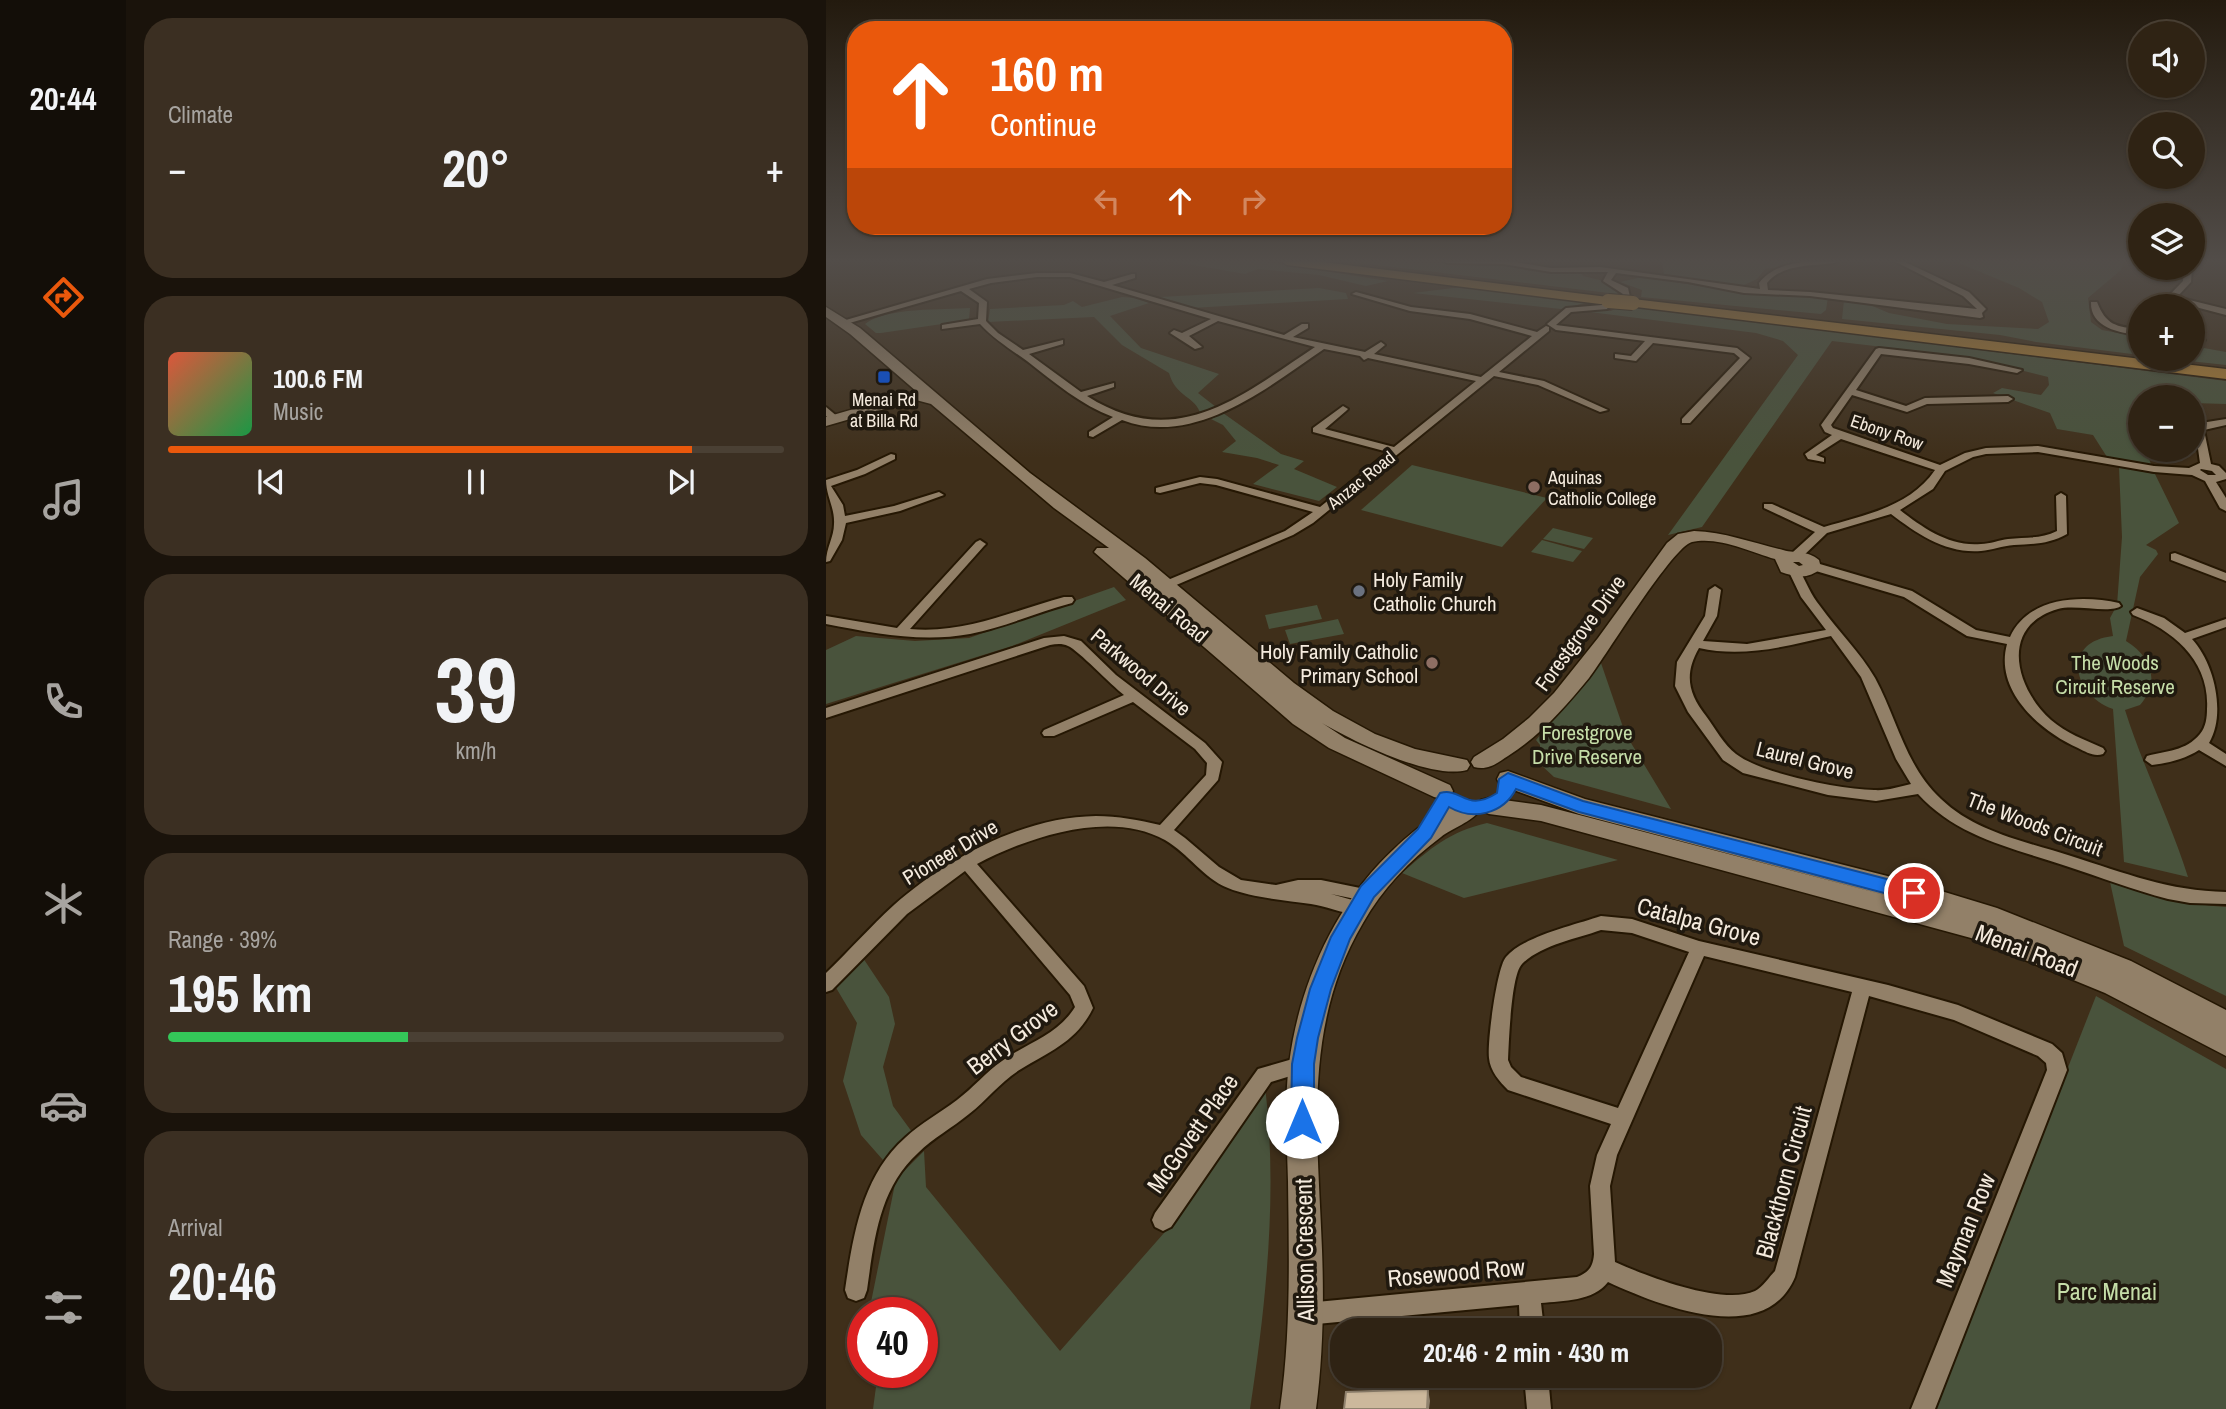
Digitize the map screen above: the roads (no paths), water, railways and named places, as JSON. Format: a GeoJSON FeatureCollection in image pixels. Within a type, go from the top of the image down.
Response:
{"type":"FeatureCollection","features":[{"type":"Feature","properties":{"kind":"main road","name":"Menai Road"},"geometry":{"type":"LineString","coordinates":[[840,327],[1159,588],[1334,721],[1396,752],[1460,765]]}},
{"type":"Feature","properties":{"kind":"main road"},"geometry":{"type":"LineString","coordinates":[[1843,327],[2226,372]]}},
{"type":"Feature","properties":{"kind":"main road"},"geometry":{"type":"LineString","coordinates":[[1865,327],[2226,372]]}},
{"type":"Feature","properties":{"kind":"main road"},"geometry":{"type":"LineString","coordinates":[[834,416],[910,386]]}},
{"type":"Feature","properties":{"kind":"main road"},"geometry":{"type":"LineString","coordinates":[[834,416],[916,405],[940,410]]}},
{"type":"Feature","properties":{"kind":"main road","name":"Forestgrove Drive"},"geometry":{"type":"LineString","coordinates":[[1518,742],[1556,706],[1673,546],[1701,542],[1795,562]]}},
{"type":"Feature","properties":{"kind":"main road","name":"Menai Road"},"geometry":{"type":"LineString","coordinates":[[1159,588],[1273,696],[1337,743],[1444,794]]}},
{"type":"Feature","properties":{"kind":"main road"},"geometry":{"type":"LineString","coordinates":[[1425,833],[1444,794],[1444,776],[1460,765],[1482,762],[1518,742]]}},
{"type":"Feature","properties":{"kind":"main road"},"geometry":{"type":"LineString","coordinates":[[1425,833],[1503,797],[1508,790],[1505,776],[1518,742]]}},
{"type":"Feature","properties":{"kind":"main road"},"geometry":{"type":"LineString","coordinates":[[1482,762],[1505,776]]}},
{"type":"Feature","properties":{"kind":"main road","name":"Menai Road"},"geometry":{"type":"LineString","coordinates":[[1505,776],[1579,806],[1914,893],[1988,915],[2100,959],[2226,1023]]}},
{"type":"Feature","properties":{"kind":"main road"},"geometry":{"type":"LineString","coordinates":[[1444,794],[1454,804],[1479,807]]}},
{"type":"Feature","properties":{"kind":"main road","name":"Menai Road"},"geometry":{"type":"LineString","coordinates":[[1479,807],[1541,813],[1975,929],[2115,985],[2226,1044]]}},
{"type":"Feature","properties":{"kind":"main road","name":"Allison Crescent"},"geometry":{"type":"LineString","coordinates":[[1298,1409],[1306,1314],[1303,1064],[1320,989],[1341,937],[1361,902],[1388,868],[1425,833]]}},
{"type":"Feature","properties":{"kind":"street"},"geometry":{"type":"LineString","coordinates":[[987,327],[995,335],[1082,395],[1120,417],[1171,425],[1205,417],[1321,346]]}},
{"type":"Feature","properties":{"kind":"street"},"geometry":{"type":"LineString","coordinates":[[1198,327],[1178,335],[1198,347]]}},
{"type":"Feature","properties":{"kind":"street"},"geometry":{"type":"LineString","coordinates":[[1242,327],[1364,356],[1541,383],[1603,410]]}},
{"type":"Feature","properties":{"kind":"street"},"geometry":{"type":"LineString","coordinates":[[1286,338],[1304,327]]}},
{"type":"Feature","properties":{"kind":"street"},"geometry":{"type":"LineString","coordinates":[[1506,327],[1537,335]]}},
{"type":"Feature","properties":{"kind":"street","name":"Anzac Road"},"geometry":{"type":"LineString","coordinates":[[1159,588],[1289,533],[1322,511],[1537,335],[1551,327]]}},
{"type":"Feature","properties":{"kind":"street"},"geometry":{"type":"LineString","coordinates":[[1551,327],[1737,351],[1745,358],[1685,421]]}},
{"type":"Feature","properties":{"kind":"street"},"geometry":{"type":"LineString","coordinates":[[1618,356],[1633,359],[1652,339]]}},
{"type":"Feature","properties":{"kind":"street"},"geometry":{"type":"LineString","coordinates":[[1023,353],[1060,342]]}},
{"type":"Feature","properties":{"kind":"street"},"geometry":{"type":"LineString","coordinates":[[1364,356],[1381,345]]}},
{"type":"Feature","properties":{"kind":"street","name":"Ebony Row"},"geometry":{"type":"LineString","coordinates":[[1941,469],[1840,435],[1829,430],[1826,425],[1876,353],[1885,351],[1930,356],[2017,370]]}},
{"type":"Feature","properties":{"kind":"street"},"geometry":{"type":"LineString","coordinates":[[1082,395],[1111,385]]}},
{"type":"Feature","properties":{"kind":"street"},"geometry":{"type":"LineString","coordinates":[[1851,392],[1907,409],[1925,401],[2008,399]]}},
{"type":"Feature","properties":{"kind":"street"},"geometry":{"type":"LineString","coordinates":[[1343,409],[1317,430],[1397,451]]}},
{"type":"Feature","properties":{"kind":"street"},"geometry":{"type":"LineString","coordinates":[[1093,433],[1120,417]]}},
{"type":"Feature","properties":{"kind":"street"},"geometry":{"type":"LineString","coordinates":[[2206,466],[2199,429],[2205,425],[2226,422]]}},
{"type":"Feature","properties":{"kind":"street"},"geometry":{"type":"LineString","coordinates":[[1820,460],[1810,454],[1840,435]]}},
{"type":"Feature","properties":{"kind":"street"},"geometry":{"type":"LineString","coordinates":[[2012,641],[1972,633],[1908,594],[1795,562],[1823,531],[1893,510],[1929,487],[1941,469],[1969,455],[2023,448],[2058,451],[2154,469],[2194,472],[2209,478],[2219,478],[2224,473],[2206,466],[2196,466],[2194,472]]}},
{"type":"Feature","properties":{"kind":"street"},"geometry":{"type":"LineString","coordinates":[[828,554],[842,520],[836,499],[826,486],[891,457]]}},
{"type":"Feature","properties":{"kind":"street"},"geometry":{"type":"LineString","coordinates":[[2209,478],[2226,508]]}},
{"type":"Feature","properties":{"kind":"street"},"geometry":{"type":"LineString","coordinates":[[1160,490],[1200,480],[1217,482],[1322,511]]}},
{"type":"Feature","properties":{"kind":"street"},"geometry":{"type":"LineString","coordinates":[[842,520],[896,509],[939,495]]}},
{"type":"Feature","properties":{"kind":"street"},"geometry":{"type":"LineString","coordinates":[[1893,510],[1921,532],[1948,545],[1976,548],[2010,542],[2047,542],[2063,532],[2062,496]]}},
{"type":"Feature","properties":{"kind":"street"},"geometry":{"type":"LineString","coordinates":[[1768,506],[1823,531]]}},
{"type":"Feature","properties":{"kind":"street"},"geometry":{"type":"LineString","coordinates":[[900,633],[980,544]]}},
{"type":"Feature","properties":{"kind":"street"},"geometry":{"type":"LineString","coordinates":[[2175,557],[2226,577]]}},
{"type":"Feature","properties":{"kind":"street","name":"The Woods Circuit"},"geometry":{"type":"LineString","coordinates":[[1795,562],[1800,586],[1814,610],[1835,632],[1858,663],[1880,700],[1901,756],[1921,788],[1937,807],[1976,829],[2169,893],[2226,898]]}},
{"type":"Feature","properties":{"kind":"street","name":"Laurel Grove"},"geometry":{"type":"LineString","coordinates":[[1715,590],[1711,616],[1684,662],[1682,686],[1693,709],[1728,756],[1756,772],[1828,790],[1889,795],[1921,788]]}},
{"type":"Feature","properties":{"kind":"street"},"geometry":{"type":"LineString","coordinates":[[826,620],[900,633],[967,631],[1068,600]]}},
{"type":"Feature","properties":{"kind":"street"},"geometry":{"type":"LineString","coordinates":[[2098,751],[2064,736],[2034,712],[2018,687],[2011,667],[2012,641],[2026,622],[2054,606],[2083,602],[2115,606]]}},
{"type":"Feature","properties":{"kind":"street"},"geometry":{"type":"LineString","coordinates":[[2137,612],[2166,624],[2183,638],[2211,666],[2223,691],[2224,708],[2220,723],[2200,744],[2178,757],[2152,760]]}},
{"type":"Feature","properties":{"kind":"street"},"geometry":{"type":"LineString","coordinates":[[2183,638],[2226,623]]}},
{"type":"Feature","properties":{"kind":"street"},"geometry":{"type":"LineString","coordinates":[[1694,643],[1735,651],[1835,632]]}},
{"type":"Feature","properties":{"kind":"street","name":"Parkwood Drive"},"geometry":{"type":"LineString","coordinates":[[826,713],[1049,641],[1063,640],[1076,644],[1134,696],[1200,746],[1215,762],[1213,776],[1163,832]]}},
{"type":"Feature","properties":{"kind":"street"},"geometry":{"type":"LineString","coordinates":[[1049,733],[1134,696]]}},
{"type":"Feature","properties":{"kind":"street"},"geometry":{"type":"LineString","coordinates":[[2200,744],[2226,761]]}},
{"type":"Feature","properties":{"kind":"street","name":"Pioneer Drive"},"geometry":{"type":"LineString","coordinates":[[826,985],[907,904],[967,863],[1020,838],[1060,825],[1111,822],[1144,825],[1183,843],[1230,882],[1287,895],[1361,902]]}},
{"type":"Feature","properties":{"kind":"street","name":"Berry Grove"},"geometry":{"type":"LineString","coordinates":[[856,1290],[865,1231],[884,1176],[905,1150],[966,1105],[1011,1065],[1055,1041],[1074,1026],[1084,1008],[1078,991],[967,863]]}},
{"type":"Feature","properties":{"kind":"street","name":"Catalpa Grove"},"geometry":{"type":"LineString","coordinates":[[1623,1119],[1515,1084],[1504,1073],[1498,1060],[1497,1045],[1506,981],[1512,962],[1530,948],[1601,923],[1632,926],[1699,948],[1958,1013],[2033,1045],[2055,1059],[2057,1070]]}},
{"type":"Feature","properties":{"kind":"street"},"geometry":{"type":"LineString","coordinates":[[1604,1268],[1600,1186],[1607,1155],[1699,948]]}},
{"type":"Feature","properties":{"kind":"street","name":"Blackthorn Circuit"},"geometry":{"type":"LineString","coordinates":[[1604,1268],[1627,1280],[1669,1294],[1731,1307],[1758,1302],[1778,1284],[1784,1277],[1800,1222],[1862,987]]}},
{"type":"Feature","properties":{"kind":"street","name":"McGovett Place"},"geometry":{"type":"LineString","coordinates":[[1163,1220],[1265,1076],[1303,1064]]}},
{"type":"Feature","properties":{"kind":"street","name":"Mayman Row"},"geometry":{"type":"LineString","coordinates":[[1923,1409],[2057,1070]]}},
{"type":"Feature","properties":{"kind":"street","name":"Rosewood Row"},"geometry":{"type":"LineString","coordinates":[[1306,1314],[1577,1288],[1595,1281],[1604,1268]]}},
{"type":"Feature","properties":{"kind":"street"},"geometry":{"type":"LineString","coordinates":[[1529,1292],[1531,1318]]}},
{"type":"Feature","properties":{"kind":"street"},"geometry":{"type":"LineString","coordinates":[[1537,1388],[1539,1409]]}},
{"type":"Feature","properties":{"kind":"place","name":"Menai Rd at Billa Rd"},"geometry":{"type":"Point","coordinates":[884,377]}},
{"type":"Feature","properties":{"kind":"place","name":"Aquinas Catholic College"},"geometry":{"type":"Point","coordinates":[1534,487]}},
{"type":"Feature","properties":{"kind":"place","name":"Holy Family Catholic Church"},"geometry":{"type":"Point","coordinates":[1359,591]}},
{"type":"Feature","properties":{"kind":"place","name":"Holy Family Catholic Primary School"},"geometry":{"type":"Point","coordinates":[1432,663]}},
{"type":"Feature","properties":{"kind":"park label","name":"The Woods Circuit Reserve"},"geometry":{"type":"Point","coordinates":[2115,674]}},
{"type":"Feature","properties":{"kind":"park label","name":"Forestgrove Drive Reserve"},"geometry":{"type":"Point","coordinates":[1587,744]}},
{"type":"Feature","properties":{"kind":"park label","name":"Parc Menai"},"geometry":{"type":"Point","coordinates":[2107,1291]}}]}
